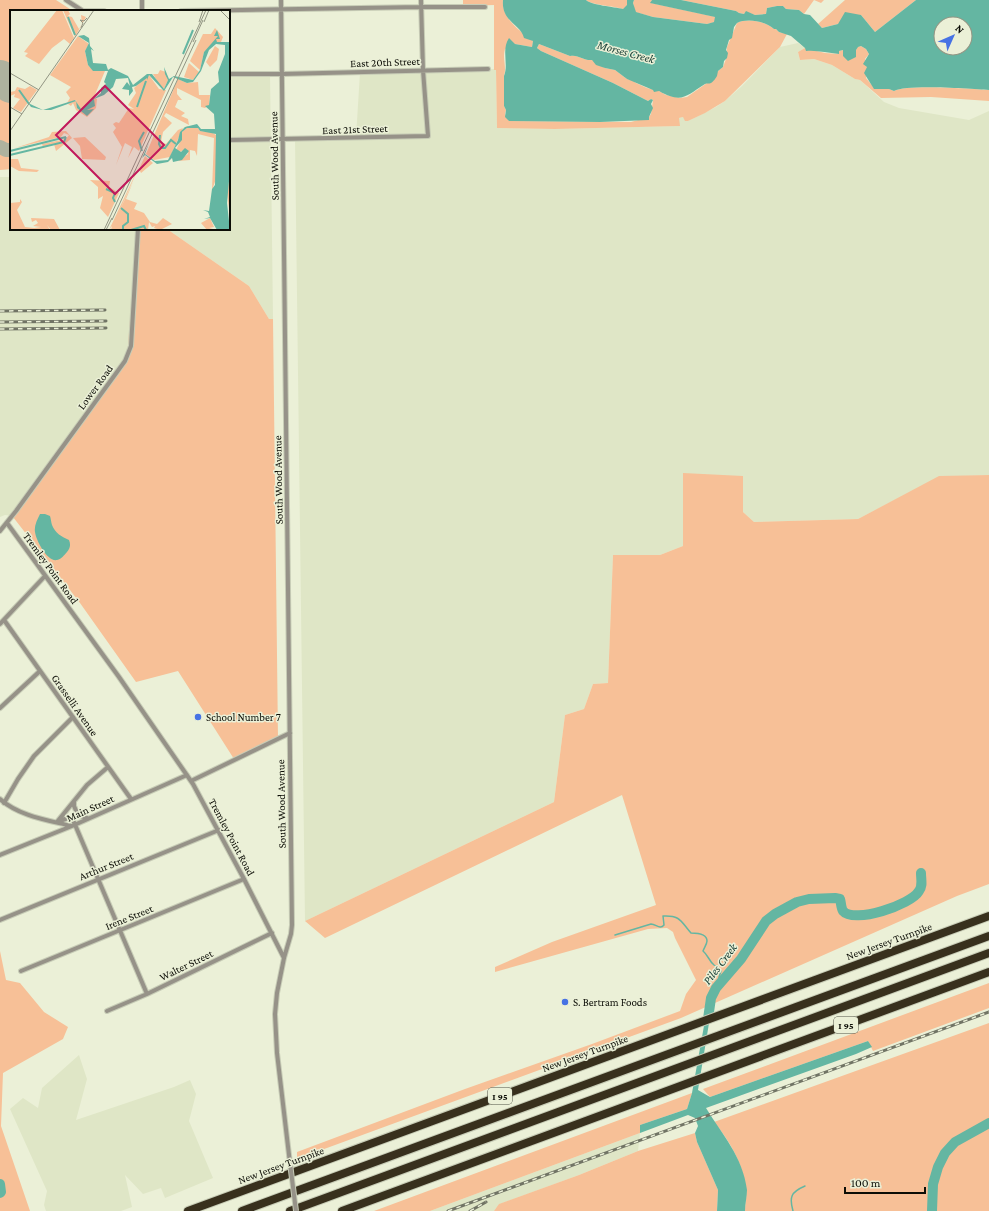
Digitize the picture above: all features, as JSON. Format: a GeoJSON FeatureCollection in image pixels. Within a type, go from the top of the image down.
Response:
{"type":"FeatureCollection","features":[{"type":"Feature","properties":{"kind":"highway","name":"New Jersey Turnpike"},"geometry":{"type":"LineString","coordinates":[[188,1211],[989,916]]}},
{"type":"Feature","properties":{"kind":"highway","name":"I 95"},"geometry":{"type":"LineString","coordinates":[[242,1211],[989,936]]}},
{"type":"Feature","properties":{"kind":"highway","name":"I 95"},"geometry":{"type":"LineString","coordinates":[[290,1211],[989,953]]}},
{"type":"Feature","properties":{"kind":"highway","name":"I 95"},"geometry":{"type":"LineString","coordinates":[[342,1211],[989,972]]}},
{"type":"Feature","properties":{"kind":"street"},"geometry":{"type":"LineString","coordinates":[[66,0],[81,10]]}},
{"type":"Feature","properties":{"kind":"street","name":"South Wood Avenue"},"geometry":{"type":"LineString","coordinates":[[281,0],[292,925],[284,958]]}},
{"type":"Feature","properties":{"kind":"street"},"geometry":{"type":"LineString","coordinates":[[422,0],[423,70]]}},
{"type":"Feature","properties":{"kind":"street"},"geometry":{"type":"LineString","coordinates":[[230,11],[485,7]]}},
{"type":"Feature","properties":{"kind":"street","name":"East 20th Street"},"geometry":{"type":"LineString","coordinates":[[230,74],[488,69]]}},
{"type":"Feature","properties":{"kind":"street","name":"East 21st Street"},"geometry":{"type":"LineString","coordinates":[[230,140],[428,136],[423,70]]}},
{"type":"Feature","properties":{"kind":"street","name":"Lower Road"},"geometry":{"type":"LineString","coordinates":[[0,531],[116,375],[128,354],[131,346],[138,230]]}},
{"type":"Feature","properties":{"kind":"street","name":"Tremley Point Road"},"geometry":{"type":"LineString","coordinates":[[7,523],[119,677],[191,781],[219,830],[284,958]]}},
{"type":"Feature","properties":{"kind":"street"},"geometry":{"type":"LineString","coordinates":[[0,624],[45,576]]}},
{"type":"Feature","properties":{"kind":"street","name":"Grasselli Avenue"},"geometry":{"type":"LineString","coordinates":[[4,620],[131,799]]}},
{"type":"Feature","properties":{"kind":"street"},"geometry":{"type":"LineString","coordinates":[[0,708],[40,671]]}},
{"type":"Feature","properties":{"kind":"street"},"geometry":{"type":"LineString","coordinates":[[4,803],[34,756],[73,718]]}},
{"type":"Feature","properties":{"kind":"street"},"geometry":{"type":"LineString","coordinates":[[191,781],[290,734]]}},
{"type":"Feature","properties":{"kind":"street"},"geometry":{"type":"LineString","coordinates":[[57,822],[87,785],[108,767]]}},
{"type":"Feature","properties":{"kind":"street","name":"Main Street"},"geometry":{"type":"LineString","coordinates":[[0,855],[90,818],[187,775]]}},
{"type":"Feature","properties":{"kind":"street"},"geometry":{"type":"LineString","coordinates":[[75,799],[74,806],[78,814],[84,818],[90,818]]}},
{"type":"Feature","properties":{"kind":"street"},"geometry":{"type":"LineString","coordinates":[[0,800],[28,815],[73,825]]}},
{"type":"Feature","properties":{"kind":"street"},"geometry":{"type":"LineString","coordinates":[[57,822],[70,818],[73,820],[73,825],[98,879],[147,994]]}},
{"type":"Feature","properties":{"kind":"street","name":"Arthur Street"},"geometry":{"type":"LineString","coordinates":[[0,920],[219,830]]}},
{"type":"Feature","properties":{"kind":"street","name":"Irene Street"},"geometry":{"type":"LineString","coordinates":[[21,971],[244,879]]}},
{"type":"Feature","properties":{"kind":"street","name":"Walter Street"},"geometry":{"type":"LineString","coordinates":[[107,1011],[147,994],[272,933]]}},
{"type":"Feature","properties":{"kind":"street"},"geometry":{"type":"LineString","coordinates":[[284,958],[277,993],[275,1014],[277,1053],[296,1211]]}},
{"type":"Feature","properties":{"kind":"shaded area"},"geometry":{"type":"Polygon","coordinates":[[[0,0],[56,0],[71,10],[10,10],[10,66],[0,61],[0,0]]]}},
{"type":"Feature","properties":{"kind":"shaded area"},"geometry":{"type":"Polygon","coordinates":[[[463,0],[503,0],[505,13],[512,24],[533,41],[532,47],[515,44],[505,49],[504,106],[506,110],[505,114],[509,121],[631,122],[649,117],[651,114],[653,100],[651,99],[648,101],[613,83],[541,51],[537,48],[539,44],[570,56],[592,60],[605,68],[615,70],[627,79],[647,88],[680,98],[687,97],[707,83],[723,67],[726,59],[727,47],[737,23],[741,21],[761,22],[779,32],[787,34],[780,47],[725,101],[688,121],[685,121],[683,117],[679,118],[680,126],[555,129],[497,128],[496,70],[494,70],[494,5],[463,6],[463,0]]]}},
{"type":"Feature","properties":{"kind":"shaded area"},"geometry":{"type":"Polygon","coordinates":[[[586,0],[627,0],[628,5],[623,9],[593,3],[586,0]]]}},
{"type":"Feature","properties":{"kind":"shaded area"},"geometry":{"type":"Polygon","coordinates":[[[634,0],[652,0],[651,3],[716,17],[715,22],[707,24],[653,17],[635,12],[633,3],[634,0]]]}},
{"type":"Feature","properties":{"kind":"shaded area"},"geometry":{"type":"Polygon","coordinates":[[[681,0],[814,0],[804,14],[799,10],[786,9],[783,6],[777,6],[767,8],[766,14],[755,15],[746,12],[744,14],[739,13],[736,11],[681,0]]]}},
{"type":"Feature","properties":{"kind":"shaded area"},"geometry":{"type":"Polygon","coordinates":[[[814,0],[824,0],[821,3],[814,0]]]}},
{"type":"Feature","properties":{"kind":"shaded area"},"geometry":{"type":"Polygon","coordinates":[[[845,0],[916,0],[875,32],[861,15],[838,24],[822,28],[818,24],[845,0]]]}},
{"type":"Feature","properties":{"kind":"shaded area"},"geometry":{"type":"Polygon","coordinates":[[[0,6],[10,12],[10,169],[0,170],[0,6]]]}},
{"type":"Feature","properties":{"kind":"shaded area"},"geometry":{"type":"Polygon","coordinates":[[[798,43],[805,48],[798,52],[800,60],[814,59],[832,65],[855,79],[860,80],[884,102],[899,108],[969,120],[989,111],[989,475],[939,477],[858,519],[754,522],[743,512],[683,473],[683,546],[660,555],[613,555],[608,683],[593,684],[584,709],[565,715],[554,802],[305,921],[295,138],[356,137],[360,73],[496,69],[497,128],[555,129],[679,126],[679,118],[683,117],[688,121],[725,101],[742,86],[780,47],[798,43]]]}},
{"type":"Feature","properties":{"kind":"shaded area"},"geometry":{"type":"Polygon","coordinates":[[[861,46],[866,49],[869,54],[865,59],[867,67],[866,78],[875,89],[889,89],[894,91],[925,87],[989,90],[989,101],[931,97],[881,98],[860,80],[855,79],[832,65],[814,59],[800,60],[798,52],[805,48],[825,53],[839,54],[839,51],[843,50],[844,52],[856,50],[857,47],[861,46]]]}},
{"type":"Feature","properties":{"kind":"shaded area"},"geometry":{"type":"Polygon","coordinates":[[[230,74],[270,74],[273,319],[269,319],[249,286],[168,230],[230,230],[230,74]]]}},
{"type":"Feature","properties":{"kind":"shaded area"},"geometry":{"type":"Polygon","coordinates":[[[0,96],[10,102],[10,145],[0,141],[0,96]]]}},
{"type":"Feature","properties":{"kind":"shaded area"},"geometry":{"type":"Polygon","coordinates":[[[0,151],[10,154],[10,169],[0,170],[0,151]]]}},
{"type":"Feature","properties":{"kind":"shaded area"},"geometry":{"type":"Polygon","coordinates":[[[0,177],[10,177],[10,230],[137,230],[127,358],[13,516],[5,515],[0,517],[0,177]]]}},
{"type":"Feature","properties":{"kind":"shaded area"},"geometry":{"type":"Polygon","coordinates":[[[137,230],[168,230],[249,286],[269,319],[273,319],[278,738],[234,759],[178,671],[136,682],[80,603],[13,517],[127,358],[137,230]]]}},
{"type":"Feature","properties":{"kind":"shaded area"},"geometry":{"type":"Polygon","coordinates":[[[683,473],[743,476],[743,512],[754,522],[858,519],[939,476],[989,475],[989,884],[957,896],[681,1018],[297,1159],[297,1152],[680,1011],[686,994],[696,980],[673,932],[667,928],[648,929],[495,972],[495,967],[552,942],[656,905],[622,795],[325,938],[305,921],[554,802],[565,715],[584,709],[593,684],[608,683],[613,555],[660,555],[683,546],[683,473]]]}},
{"type":"Feature","properties":{"kind":"shaded area"},"geometry":{"type":"Polygon","coordinates":[[[0,951],[6,980],[20,983],[44,1012],[68,1027],[63,1039],[3,1073],[1,1126],[30,1211],[0,1211],[0,951]]]}},
{"type":"Feature","properties":{"kind":"shaded area"},"geometry":{"type":"Polygon","coordinates":[[[989,983],[989,1008],[873,1051],[868,1041],[710,1097],[703,1089],[989,983]]]}},
{"type":"Feature","properties":{"kind":"shaded area"},"geometry":{"type":"Polygon","coordinates":[[[989,1023],[989,1211],[745,1211],[746,1192],[739,1162],[725,1137],[714,1122],[989,1023]]]}},
{"type":"Feature","properties":{"kind":"shaded area"},"geometry":{"type":"Polygon","coordinates":[[[79,1055],[87,1079],[76,1120],[174,1087],[190,1080],[196,1094],[189,1121],[213,1178],[165,1198],[161,1188],[143,1194],[125,1175],[132,1207],[121,1211],[46,1211],[44,1205],[47,1191],[10,1109],[23,1098],[38,1108],[42,1088],[79,1055]]]}},
{"type":"Feature","properties":{"kind":"shaded area"},"geometry":{"type":"Polygon","coordinates":[[[692,1093],[687,1109],[640,1125],[640,1133],[430,1211],[374,1211],[692,1093]]]}},
{"type":"Feature","properties":{"kind":"shaded area"},"geometry":{"type":"Polygon","coordinates":[[[640,1133],[638,1151],[579,1175],[500,1204],[494,1211],[430,1211],[640,1133]]]}},
{"type":"Feature","properties":{"kind":"shaded area"},"geometry":{"type":"Polygon","coordinates":[[[695,1133],[697,1142],[718,1190],[717,1211],[494,1211],[499,1204],[579,1175],[638,1151],[695,1133]]]}},
{"type":"Feature","properties":{"kind":"water","name":"Morses Creek"},"geometry":{"type":"Polygon","coordinates":[[[503,0],[586,0],[598,5],[623,9],[627,5],[627,0],[634,0],[633,3],[636,12],[653,17],[707,24],[714,22],[715,17],[650,3],[652,0],[681,0],[744,14],[746,11],[755,15],[766,14],[767,8],[783,6],[786,9],[799,10],[804,14],[810,15],[822,28],[838,24],[845,12],[861,15],[875,32],[916,0],[989,0],[989,90],[925,87],[894,91],[889,89],[874,89],[864,73],[867,67],[863,64],[869,54],[866,49],[861,46],[856,50],[856,57],[848,61],[843,56],[843,50],[839,51],[839,54],[806,51],[805,48],[791,36],[779,32],[766,24],[756,21],[741,21],[734,27],[732,38],[729,40],[726,50],[728,53],[727,58],[724,61],[723,67],[718,71],[714,81],[705,84],[684,97],[679,98],[659,91],[654,92],[653,90],[627,79],[615,70],[596,65],[592,60],[570,56],[539,44],[537,48],[541,51],[613,83],[648,101],[651,99],[653,100],[651,104],[653,108],[649,120],[600,122],[509,121],[505,117],[506,110],[504,106],[504,76],[506,67],[505,52],[507,43],[509,38],[515,44],[532,47],[533,41],[524,38],[519,29],[505,13],[503,0]]]}},
{"type":"Feature","properties":{"kind":"water"},"geometry":{"type":"Polygon","coordinates":[[[40,514],[50,516],[55,530],[61,536],[69,540],[69,549],[63,557],[57,560],[49,558],[37,540],[35,528],[40,514]]]}},
{"type":"Feature","properties":{"kind":"water"},"geometry":{"type":"Polygon","coordinates":[[[714,1004],[711,1011],[698,1090],[710,1097],[868,1041],[872,1047],[706,1108],[731,1146],[741,1167],[747,1190],[745,1211],[717,1211],[718,1190],[697,1142],[695,1133],[698,1126],[695,1118],[688,1115],[640,1133],[640,1125],[687,1109],[692,1093],[707,1009],[714,1004]]]}},
{"type":"Feature","properties":{"kind":"waterway","name":"Piles Creek"},"geometry":{"type":"LineString","coordinates":[[708,1019],[711,998],[716,988],[741,959],[766,921],[775,914],[797,902],[809,899],[835,898],[840,899],[843,911],[849,914],[870,914],[882,911],[905,902],[914,896],[921,887],[921,873]]}},
{"type":"Feature","properties":{"kind":"waterway"},"geometry":{"type":"LineString","coordinates":[[615,935],[651,924],[661,927],[664,925],[663,916],[677,918],[691,933],[701,934],[707,938],[703,951],[712,963],[721,971],[719,985]]}},
{"type":"Feature","properties":{"kind":"waterway"},"geometry":{"type":"LineString","coordinates":[[932,1211],[933,1184],[938,1167],[945,1153],[955,1142],[989,1123]]}},
{"type":"Feature","properties":{"kind":"waterway"},"geometry":{"type":"LineString","coordinates":[[0,1184],[0,1193]]}},
{"type":"Feature","properties":{"kind":"waterway"},"geometry":{"type":"LineString","coordinates":[[793,1211],[791,1202],[792,1196],[797,1190],[805,1186]]}},
{"type":"Feature","properties":{"kind":"taxiway"},"geometry":{"type":"LineString","coordinates":[[0,147],[10,150]]}},
{"type":"Feature","properties":{"kind":"runway"},"geometry":{"type":"LineString","coordinates":[[0,78],[10,84]]}},
{"type":"Feature","properties":{"kind":"railway"},"geometry":{"type":"LineString","coordinates":[[0,311],[105,310]]}},
{"type":"Feature","properties":{"kind":"railway"},"geometry":{"type":"LineString","coordinates":[[0,322],[106,321]]}},
{"type":"Feature","properties":{"kind":"railway"},"geometry":{"type":"LineString","coordinates":[[0,329],[106,328]]}},
{"type":"Feature","properties":{"kind":"railway"},"geometry":{"type":"LineString","coordinates":[[448,1211],[989,1012]]}},
{"type":"Feature","properties":{"kind":"railway"},"geometry":{"type":"LineString","coordinates":[[470,1211],[486,1202]]}},
{"type":"Feature","properties":{"kind":"place","name":"School Number 7"},"geometry":{"type":"Point","coordinates":[198,717]}},
{"type":"Feature","properties":{"kind":"place","name":"S. Bertram Foods"},"geometry":{"type":"Point","coordinates":[565,1002]}}]}
